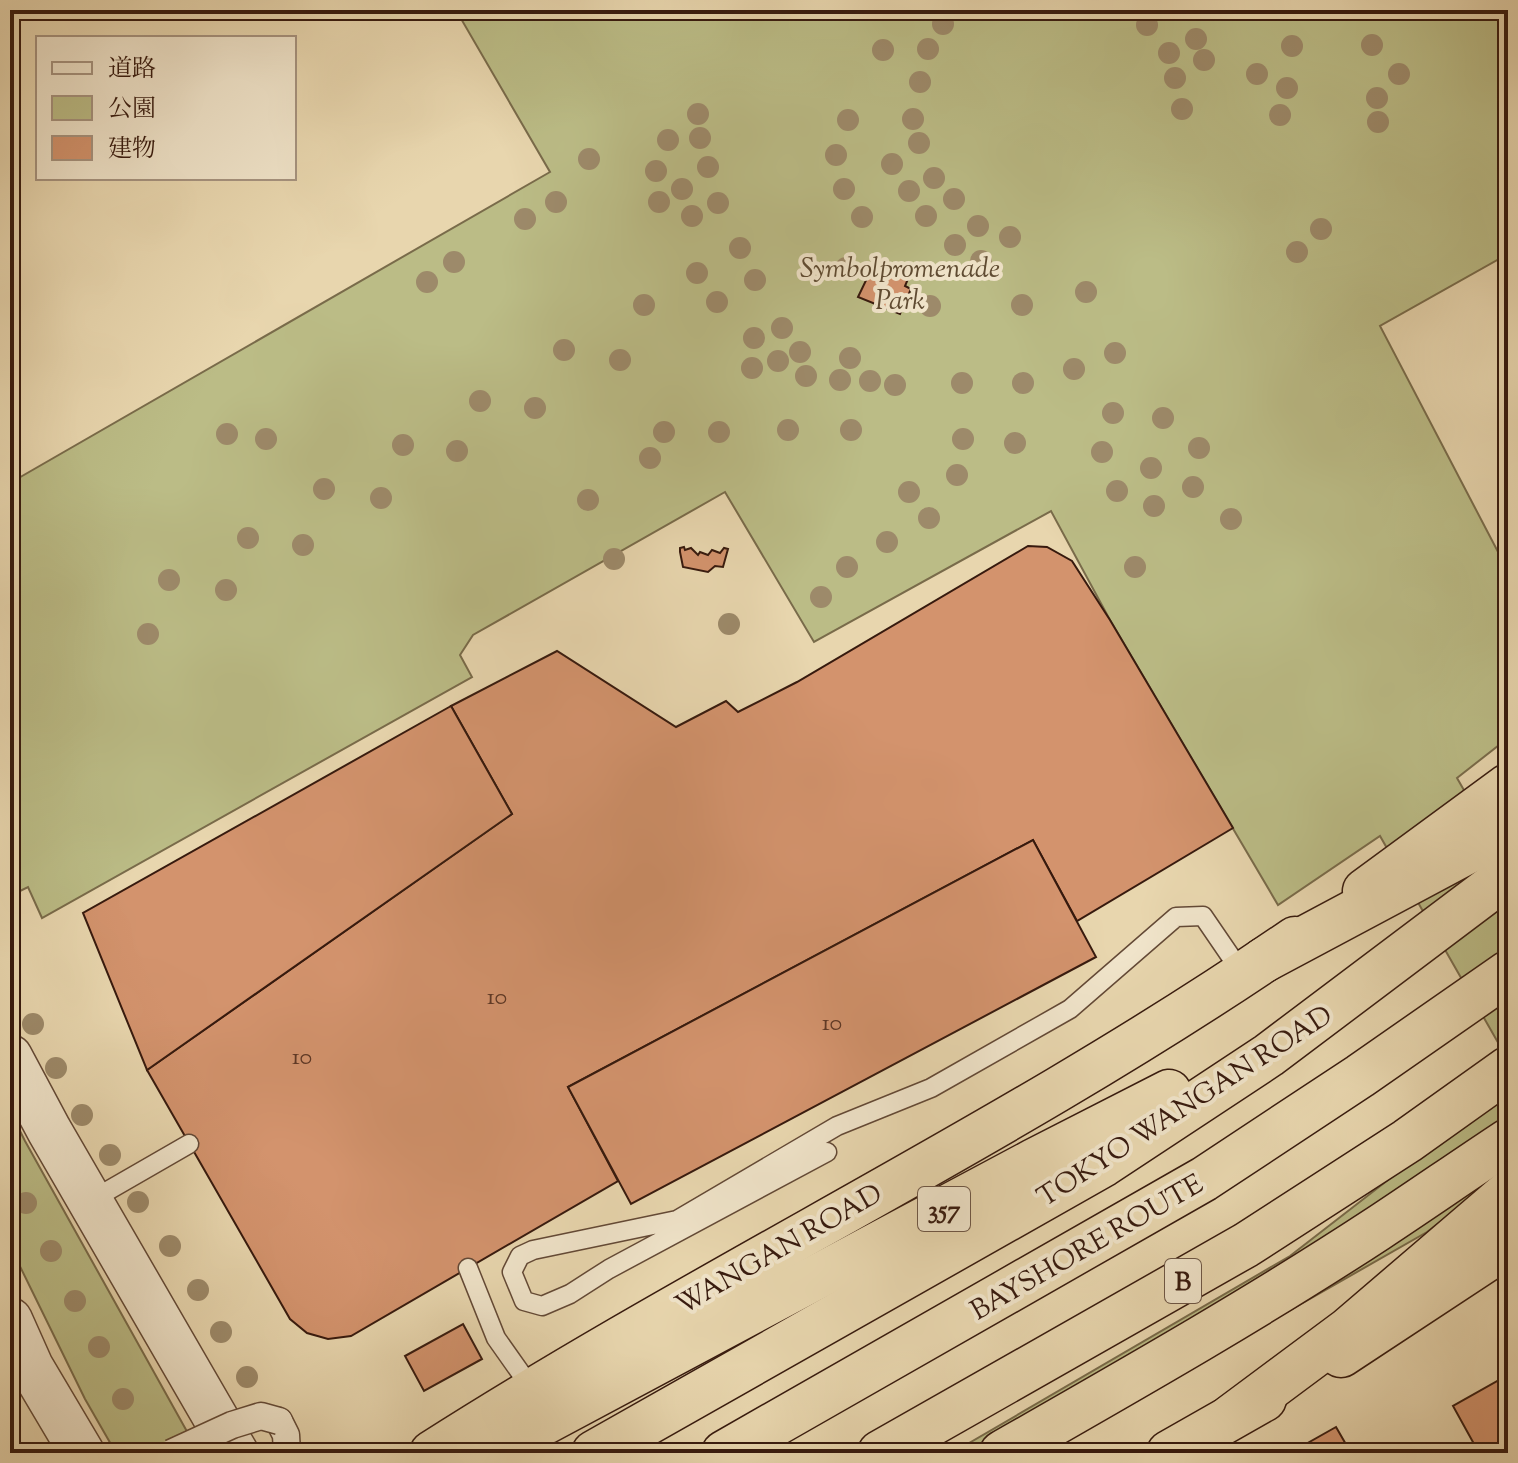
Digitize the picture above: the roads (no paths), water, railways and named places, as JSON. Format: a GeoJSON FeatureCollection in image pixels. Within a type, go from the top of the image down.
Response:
{"type":"FeatureCollection","features":[{"type":"Feature","properties":{"kind":"highway","name":"WANGAN ROAD"},"geometry":{"type":"LineString","coordinates":[[432,1453],[532,1389],[1053,1091],[1253,967],[1367,889],[1507,801]]}},
{"type":"Feature","properties":{"kind":"highway"},"geometry":{"type":"LineString","coordinates":[[1253,967],[1507,801]]}},
{"type":"Feature","properties":{"kind":"highway","name":"TOKYO WANGAN ROAD"},"geometry":{"type":"LineString","coordinates":[[594,1453],[1104,1164],[1269,1055],[1508,875]]}},
{"type":"Feature","properties":{"kind":"highway","name":"357"},"geometry":{"type":"LineString","coordinates":[[481,1453],[1186,1084],[1403,956]]}},
{"type":"Feature","properties":{"kind":"highway","name":"BAYSHORE ROUTE"},"geometry":{"type":"LineString","coordinates":[[724,1453],[1204,1179],[1508,973]]}},
{"type":"Feature","properties":{"kind":"highway","name":"B"},"geometry":{"type":"LineString","coordinates":[[880,1453],[1246,1245],[1407,1141],[1492,1081]]}},
{"type":"Feature","properties":{"kind":"highway"},"geometry":{"type":"LineString","coordinates":[[1002,1453],[1172,1356],[1377,1230],[1508,1141]]}},
{"type":"Feature","properties":{"kind":"highway"},"geometry":{"type":"LineString","coordinates":[[1231,1417],[1348,1330],[1508,1193]]}},
{"type":"Feature","properties":{"kind":"highway"},"geometry":{"type":"LineString","coordinates":[[1169,1453],[1323,1367],[1507,1248]]}},
{"type":"Feature","properties":{"kind":"street"},"geometry":{"type":"LineString","coordinates":[[10,1057],[236,1453]]}},
{"type":"Feature","properties":{"kind":"street"},"geometry":{"type":"LineString","coordinates":[[10,1320],[31,1367],[82,1453]]}},
{"type":"Feature","properties":{"kind":"street"},"geometry":{"type":"LineString","coordinates":[[171,1453],[232,1425],[261,1416],[279,1421],[286,1435],[287,1453]]}},
{"type":"Feature","properties":{"kind":"lane"},"geometry":{"type":"LineString","coordinates":[[827,1152],[609,1269],[570,1294],[542,1306],[524,1301],[516,1286],[512,1272],[520,1256],[533,1250],[677,1220],[837,1126],[945,1080],[1070,1009],[1176,917],[1203,916],[1253,967]]}},
{"type":"Feature","properties":{"kind":"lane"},"geometry":{"type":"LineString","coordinates":[[90,1201],[189,1144]]}},
{"type":"Feature","properties":{"kind":"lane"},"geometry":{"type":"LineString","coordinates":[[468,1268],[496,1338],[532,1389]]}},
{"type":"Feature","properties":{"kind":"park label","name":"Symbolpromenade Park"},"geometry":{"type":"Point","coordinates":[900,283]}}]}
